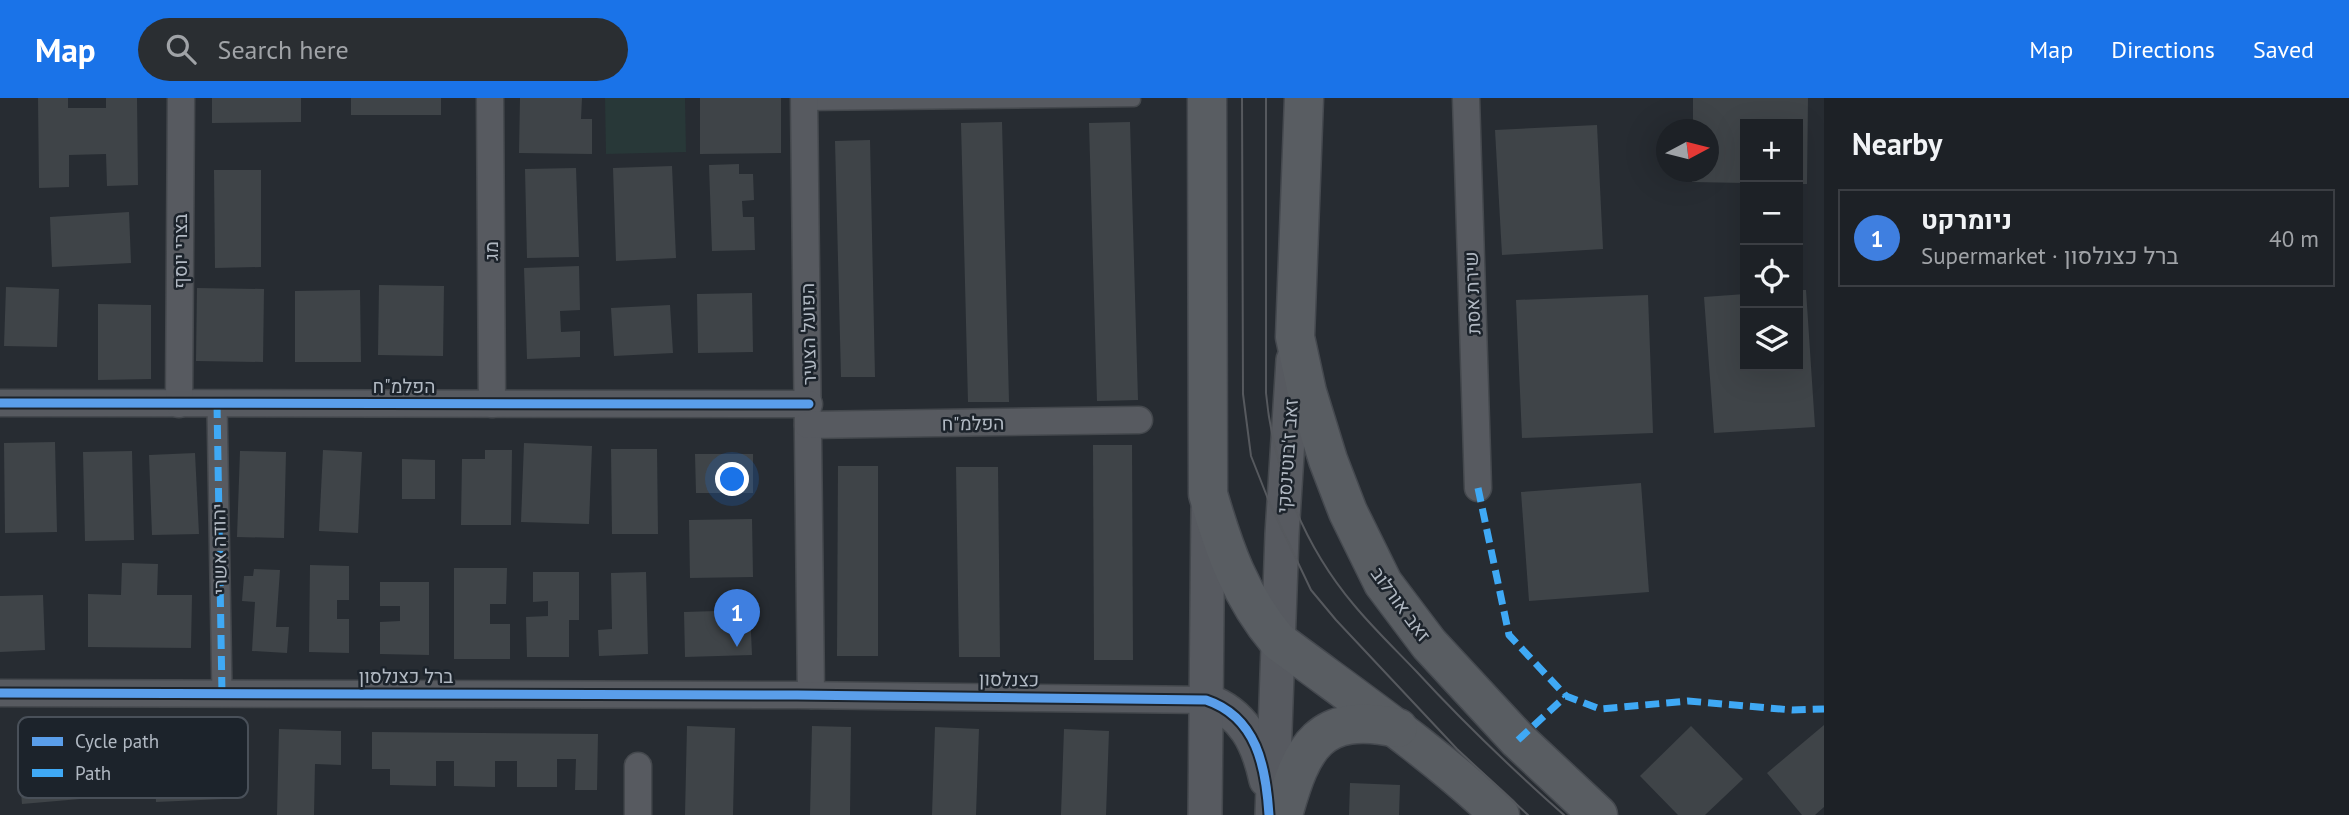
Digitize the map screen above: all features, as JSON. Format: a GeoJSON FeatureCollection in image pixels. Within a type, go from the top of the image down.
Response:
{"type":"FeatureCollection","features":[{"type":"Feature","properties":{"kind":"main road"},"geometry":{"type":"LineString","coordinates":[[1207,98],[1208,494],[1226,554],[1262,622],[1278,640],[1399,729],[1466,783],[1500,815]]}},
{"type":"Feature","properties":{"kind":"main road","name":"זאב ז'בוטינסקי"},"geometry":{"type":"LineString","coordinates":[[1294,337],[1304,98]]}},
{"type":"Feature","properties":{"kind":"main road","name":"זאב אורלוב"},"geometry":{"type":"LineString","coordinates":[[1294,337],[1307,392],[1328,460],[1348,512],[1383,583],[1429,644],[1459,677],[1518,740],[1598,815]]}},
{"type":"Feature","properties":{"kind":"main road"},"geometry":{"type":"LineString","coordinates":[[1283,815],[1291,785],[1304,758],[1322,735],[1343,725],[1357,723],[1399,729]]}},
{"type":"Feature","properties":{"kind":"street","name":"בצרי יוסף"},"geometry":{"type":"LineString","coordinates":[[179,404],[181,98]]}},
{"type":"Feature","properties":{"kind":"street","name":"מג"},"geometry":{"type":"LineString","coordinates":[[490,98],[492,404]]}},
{"type":"Feature","properties":{"kind":"street","name":"שירת אסת"},"geometry":{"type":"LineString","coordinates":[[1466,98],[1478,488]]}},
{"type":"Feature","properties":{"kind":"street","name":"הפועל הצעיר"},"geometry":{"type":"LineString","coordinates":[[804,101],[811,695]]}},
{"type":"Feature","properties":{"kind":"street","name":"זאב ז'בוטינסקי"},"geometry":{"type":"LineString","coordinates":[[1270,815],[1294,337]]}},
{"type":"Feature","properties":{"kind":"street","name":"הפלמ\"ח"},"geometry":{"type":"LineString","coordinates":[[0,403],[492,404],[808,415],[1139,420]]}},
{"type":"Feature","properties":{"kind":"street","name":"יהודה אשרי"},"geometry":{"type":"LineString","coordinates":[[217,404],[222,694]]}},
{"type":"Feature","properties":{"kind":"street"},"geometry":{"type":"LineString","coordinates":[[1205,815],[1208,494]]}},
{"type":"Feature","properties":{"kind":"street","name":"ברל כצנלסון"},"geometry":{"type":"LineString","coordinates":[[0,693],[811,695]]}},
{"type":"Feature","properties":{"kind":"street","name":"כצנלסון"},"geometry":{"type":"LineString","coordinates":[[811,695],[1206,700]]}},
{"type":"Feature","properties":{"kind":"street"},"geometry":{"type":"LineString","coordinates":[[1206,700],[1223,706],[1236,716],[1247,730],[1264,771],[1270,815]]}},
{"type":"Feature","properties":{"kind":"street"},"geometry":{"type":"LineString","coordinates":[[638,766],[638,815]]}},
{"type":"Feature","properties":{"kind":"lane"},"geometry":{"type":"LineString","coordinates":[[804,101],[1134,100]]}},
{"type":"Feature","properties":{"kind":"shaded area"},"geometry":{"type":"Polygon","coordinates":[[[605,98],[685,98],[686,152],[606,154],[605,98]]]}},
{"type":"Feature","properties":{"kind":"building"},"geometry":{"type":"Polygon","coordinates":[[[38,98],[68,98],[68,108],[106,108],[106,98],[137,98],[138,185],[107,186],[106,154],[69,155],[69,187],[39,188],[38,98]]]}},
{"type":"Feature","properties":{"kind":"building"},"geometry":{"type":"Polygon","coordinates":[[[212,98],[301,98],[301,122],[212,123],[212,98]]]}},
{"type":"Feature","properties":{"kind":"building"},"geometry":{"type":"Polygon","coordinates":[[[351,98],[441,98],[441,115],[351,115],[351,98]]]}},
{"type":"Feature","properties":{"kind":"building"},"geometry":{"type":"Polygon","coordinates":[[[520,98],[582,98],[581,119],[592,119],[592,154],[519,153],[520,98]]]}},
{"type":"Feature","properties":{"kind":"building"},"geometry":{"type":"Polygon","coordinates":[[[700,98],[781,98],[781,153],[700,154],[700,98]]]}},
{"type":"Feature","properties":{"kind":"building"},"geometry":{"type":"Polygon","coordinates":[[[1693,98],[1808,98],[1807,184],[1803,184],[1803,119],[1740,119],[1740,183],[1692,182],[1719,182],[1719,119],[1693,119],[1693,98]]]}},
{"type":"Feature","properties":{"kind":"building"},"geometry":{"type":"Polygon","coordinates":[[[1002,122],[1009,402],[968,402],[961,123],[1002,122]]]}},
{"type":"Feature","properties":{"kind":"building"},"geometry":{"type":"Polygon","coordinates":[[[1130,122],[1138,400],[1097,401],[1089,123],[1130,122]]]}},
{"type":"Feature","properties":{"kind":"building"},"geometry":{"type":"Polygon","coordinates":[[[1597,125],[1603,249],[1502,255],[1495,130],[1597,125]]]}},
{"type":"Feature","properties":{"kind":"building"},"geometry":{"type":"Polygon","coordinates":[[[870,140],[875,377],[841,377],[835,141],[870,140]]]}},
{"type":"Feature","properties":{"kind":"building"},"geometry":{"type":"Polygon","coordinates":[[[739,164],[739,174],[753,174],[754,200],[742,201],[743,217],[754,217],[755,250],[712,251],[709,165],[739,164]]]}},
{"type":"Feature","properties":{"kind":"building"},"geometry":{"type":"Polygon","coordinates":[[[672,166],[676,258],[616,261],[613,168],[672,166]]]}},
{"type":"Feature","properties":{"kind":"building"},"geometry":{"type":"Polygon","coordinates":[[[576,168],[579,257],[527,258],[525,169],[576,168]]]}},
{"type":"Feature","properties":{"kind":"building"},"geometry":{"type":"Polygon","coordinates":[[[214,170],[261,170],[261,267],[215,268],[214,170]]]}},
{"type":"Feature","properties":{"kind":"building"},"geometry":{"type":"Polygon","coordinates":[[[129,212],[131,263],[52,267],[50,217],[129,212]]]}},
{"type":"Feature","properties":{"kind":"building"},"geometry":{"type":"Polygon","coordinates":[[[579,266],[580,310],[560,311],[561,332],[580,331],[580,357],[527,359],[524,268],[579,266]]]}},
{"type":"Feature","properties":{"kind":"building"},"geometry":{"type":"Polygon","coordinates":[[[379,285],[444,286],[443,356],[378,355],[379,285]]]}},
{"type":"Feature","properties":{"kind":"building"},"geometry":{"type":"Polygon","coordinates":[[[6,287],[59,289],[57,347],[4,346],[6,287]]]}},
{"type":"Feature","properties":{"kind":"building"},"geometry":{"type":"Polygon","coordinates":[[[197,288],[264,289],[263,362],[196,361],[197,288]]]}},
{"type":"Feature","properties":{"kind":"building"},"geometry":{"type":"Polygon","coordinates":[[[360,290],[361,362],[295,362],[295,291],[360,290]]]}},
{"type":"Feature","properties":{"kind":"building"},"geometry":{"type":"Polygon","coordinates":[[[1803,290],[1806,290],[1815,427],[1714,433],[1704,297],[1740,294],[1740,371],[1803,371],[1803,290]]]}},
{"type":"Feature","properties":{"kind":"building"},"geometry":{"type":"Polygon","coordinates":[[[752,293],[753,352],[698,353],[697,294],[752,293]]]}},
{"type":"Feature","properties":{"kind":"building"},"geometry":{"type":"Polygon","coordinates":[[[1648,295],[1653,433],[1522,438],[1516,300],[1648,295]]]}},
{"type":"Feature","properties":{"kind":"building"},"geometry":{"type":"Polygon","coordinates":[[[98,304],[151,305],[151,379],[98,380],[98,304]]]}},
{"type":"Feature","properties":{"kind":"building"},"geometry":{"type":"Polygon","coordinates":[[[670,305],[673,353],[614,356],[611,308],[670,305]]]}},
{"type":"Feature","properties":{"kind":"building"},"geometry":{"type":"Polygon","coordinates":[[[55,442],[57,532],[5,533],[4,443],[55,442]]]}},
{"type":"Feature","properties":{"kind":"building"},"geometry":{"type":"Polygon","coordinates":[[[524,443],[592,446],[589,524],[521,522],[524,443]]]}},
{"type":"Feature","properties":{"kind":"building"},"geometry":{"type":"Polygon","coordinates":[[[1093,445],[1132,445],[1133,660],[1094,660],[1093,445]]]}},
{"type":"Feature","properties":{"kind":"building"},"geometry":{"type":"Polygon","coordinates":[[[611,449],[657,449],[658,534],[612,534],[611,449]]]}},
{"type":"Feature","properties":{"kind":"building"},"geometry":{"type":"Polygon","coordinates":[[[323,450],[362,452],[358,533],[319,531],[323,450]]]}},
{"type":"Feature","properties":{"kind":"building"},"geometry":{"type":"Polygon","coordinates":[[[485,450],[512,450],[511,525],[461,525],[462,459],[485,459],[485,450]]]}},
{"type":"Feature","properties":{"kind":"building"},"geometry":{"type":"Polygon","coordinates":[[[132,451],[134,540],[85,541],[83,452],[132,451]]]}},
{"type":"Feature","properties":{"kind":"building"},"geometry":{"type":"Polygon","coordinates":[[[240,451],[286,452],[284,538],[237,537],[240,451]]]}},
{"type":"Feature","properties":{"kind":"building"},"geometry":{"type":"Polygon","coordinates":[[[195,453],[199,534],[152,535],[149,455],[195,453]]]}},
{"type":"Feature","properties":{"kind":"building"},"geometry":{"type":"Polygon","coordinates":[[[695,454],[753,454],[753,493],[696,493],[695,454]]]}},
{"type":"Feature","properties":{"kind":"building"},"geometry":{"type":"Polygon","coordinates":[[[402,459],[435,460],[435,499],[402,499],[402,459]]]}},
{"type":"Feature","properties":{"kind":"building"},"geometry":{"type":"Polygon","coordinates":[[[838,466],[878,466],[878,656],[837,656],[838,466]]]}},
{"type":"Feature","properties":{"kind":"building"},"geometry":{"type":"Polygon","coordinates":[[[956,467],[998,467],[1000,657],[959,657],[956,467]]]}},
{"type":"Feature","properties":{"kind":"building"},"geometry":{"type":"Polygon","coordinates":[[[1641,483],[1649,592],[1529,601],[1521,492],[1641,483]]]}},
{"type":"Feature","properties":{"kind":"building"},"geometry":{"type":"Polygon","coordinates":[[[752,519],[753,577],[690,578],[689,520],[752,519]]]}},
{"type":"Feature","properties":{"kind":"building"},"geometry":{"type":"Polygon","coordinates":[[[122,563],[158,564],[157,595],[192,595],[191,648],[88,647],[88,594],[121,595],[122,563]]]}},
{"type":"Feature","properties":{"kind":"building"},"geometry":{"type":"Polygon","coordinates":[[[310,565],[349,566],[349,600],[337,600],[337,619],[349,619],[349,653],[309,652],[310,565]]]}},
{"type":"Feature","properties":{"kind":"building"},"geometry":{"type":"Polygon","coordinates":[[[454,568],[507,568],[506,604],[490,604],[490,624],[510,624],[510,659],[454,659],[454,568]]]}},
{"type":"Feature","properties":{"kind":"building"},"geometry":{"type":"Polygon","coordinates":[[[254,569],[280,570],[276,627],[289,627],[287,653],[252,651],[255,602],[242,601],[244,576],[253,576],[254,569]]]}},
{"type":"Feature","properties":{"kind":"building"},"geometry":{"type":"Polygon","coordinates":[[[533,572],[579,572],[579,620],[569,620],[569,657],[527,657],[526,617],[548,616],[548,601],[533,602],[533,572]]]}},
{"type":"Feature","properties":{"kind":"building"},"geometry":{"type":"Polygon","coordinates":[[[646,572],[648,654],[599,656],[598,630],[612,629],[611,573],[646,572]]]}},
{"type":"Feature","properties":{"kind":"building"},"geometry":{"type":"Polygon","coordinates":[[[380,582],[429,582],[429,655],[380,654],[380,622],[400,621],[400,606],[380,606],[380,582]]]}},
{"type":"Feature","properties":{"kind":"building"},"geometry":{"type":"Polygon","coordinates":[[[43,595],[45,650],[0,652],[0,596],[43,595]]]}},
{"type":"Feature","properties":{"kind":"building"},"geometry":{"type":"Polygon","coordinates":[[[750,610],[752,655],[685,657],[684,612],[750,610]]]}},
{"type":"Feature","properties":{"kind":"building"},"geometry":{"type":"Polygon","coordinates":[[[1824,725],[1824,807],[1815,815],[1802,815],[1767,773],[1824,725]]]}},
{"type":"Feature","properties":{"kind":"building"},"geometry":{"type":"Polygon","coordinates":[[[687,726],[735,728],[733,815],[685,815],[687,726]]]}},
{"type":"Feature","properties":{"kind":"building"},"geometry":{"type":"Polygon","coordinates":[[[812,726],[851,727],[850,815],[810,815],[812,726]]]}},
{"type":"Feature","properties":{"kind":"building"},"geometry":{"type":"Polygon","coordinates":[[[1691,726],[1743,779],[1705,815],[1678,815],[1640,776],[1691,726]]]}},
{"type":"Feature","properties":{"kind":"building"},"geometry":{"type":"Polygon","coordinates":[[[935,727],[979,729],[976,815],[932,815],[935,727]]]}},
{"type":"Feature","properties":{"kind":"building"},"geometry":{"type":"Polygon","coordinates":[[[279,729],[341,731],[341,765],[315,764],[314,815],[277,815],[279,729]]]}},
{"type":"Feature","properties":{"kind":"building"},"geometry":{"type":"Polygon","coordinates":[[[1064,729],[1109,731],[1106,815],[1061,815],[1064,729]]]}},
{"type":"Feature","properties":{"kind":"building"},"geometry":{"type":"Polygon","coordinates":[[[372,732],[598,734],[597,790],[575,790],[576,759],[557,759],[557,787],[517,787],[517,761],[495,761],[495,787],[454,786],[454,761],[436,761],[436,786],[390,785],[390,769],[372,769],[372,732]]]}},
{"type":"Feature","properties":{"kind":"building"},"geometry":{"type":"Polygon","coordinates":[[[1350,783],[1400,785],[1399,815],[1349,815],[1350,783]]]}},
{"type":"Feature","properties":{"kind":"building"},"geometry":{"type":"Polygon","coordinates":[[[21,798],[80,798],[80,799],[22,804],[21,798]]]}},
{"type":"Feature","properties":{"kind":"building"},"geometry":{"type":"Polygon","coordinates":[[[156,798],[224,798],[224,799],[156,802],[156,798]]]}},
{"type":"Feature","properties":{"kind":"tram line"},"geometry":{"type":"LineString","coordinates":[[1242,98],[1243,394],[1251,456],[1270,504],[1311,590],[1457,749],[1528,815]]}},
{"type":"Feature","properties":{"kind":"tram line"},"geometry":{"type":"LineString","coordinates":[[1266,98],[1266,393],[1276,450],[1294,505],[1320,558],[1361,614],[1470,727],[1564,815]]}},
{"type":"Feature","properties":{"kind":"marked path"},"geometry":{"type":"LineString","coordinates":[[217,404],[222,694]]}},
{"type":"Feature","properties":{"kind":"marked path"},"geometry":{"type":"LineString","coordinates":[[1478,488],[1509,635],[1566,696]]}},
{"type":"Feature","properties":{"kind":"marked path"},"geometry":{"type":"LineString","coordinates":[[1518,740],[1566,696],[1600,709],[1688,701],[1792,710],[1824,709]]}},
{"type":"Feature","properties":{"kind":"cycle path"},"geometry":{"type":"LineString","coordinates":[[0,403],[809,404]]}},
{"type":"Feature","properties":{"kind":"cycle path"},"geometry":{"type":"LineString","coordinates":[[0,693],[797,695],[1206,700],[1237,718],[1248,731],[1261,762],[1269,815]]}},
{"type":"Feature","properties":{"kind":"place","name":"ניומרקט"},"geometry":{"type":"Point","coordinates":[737,647]}}]}
